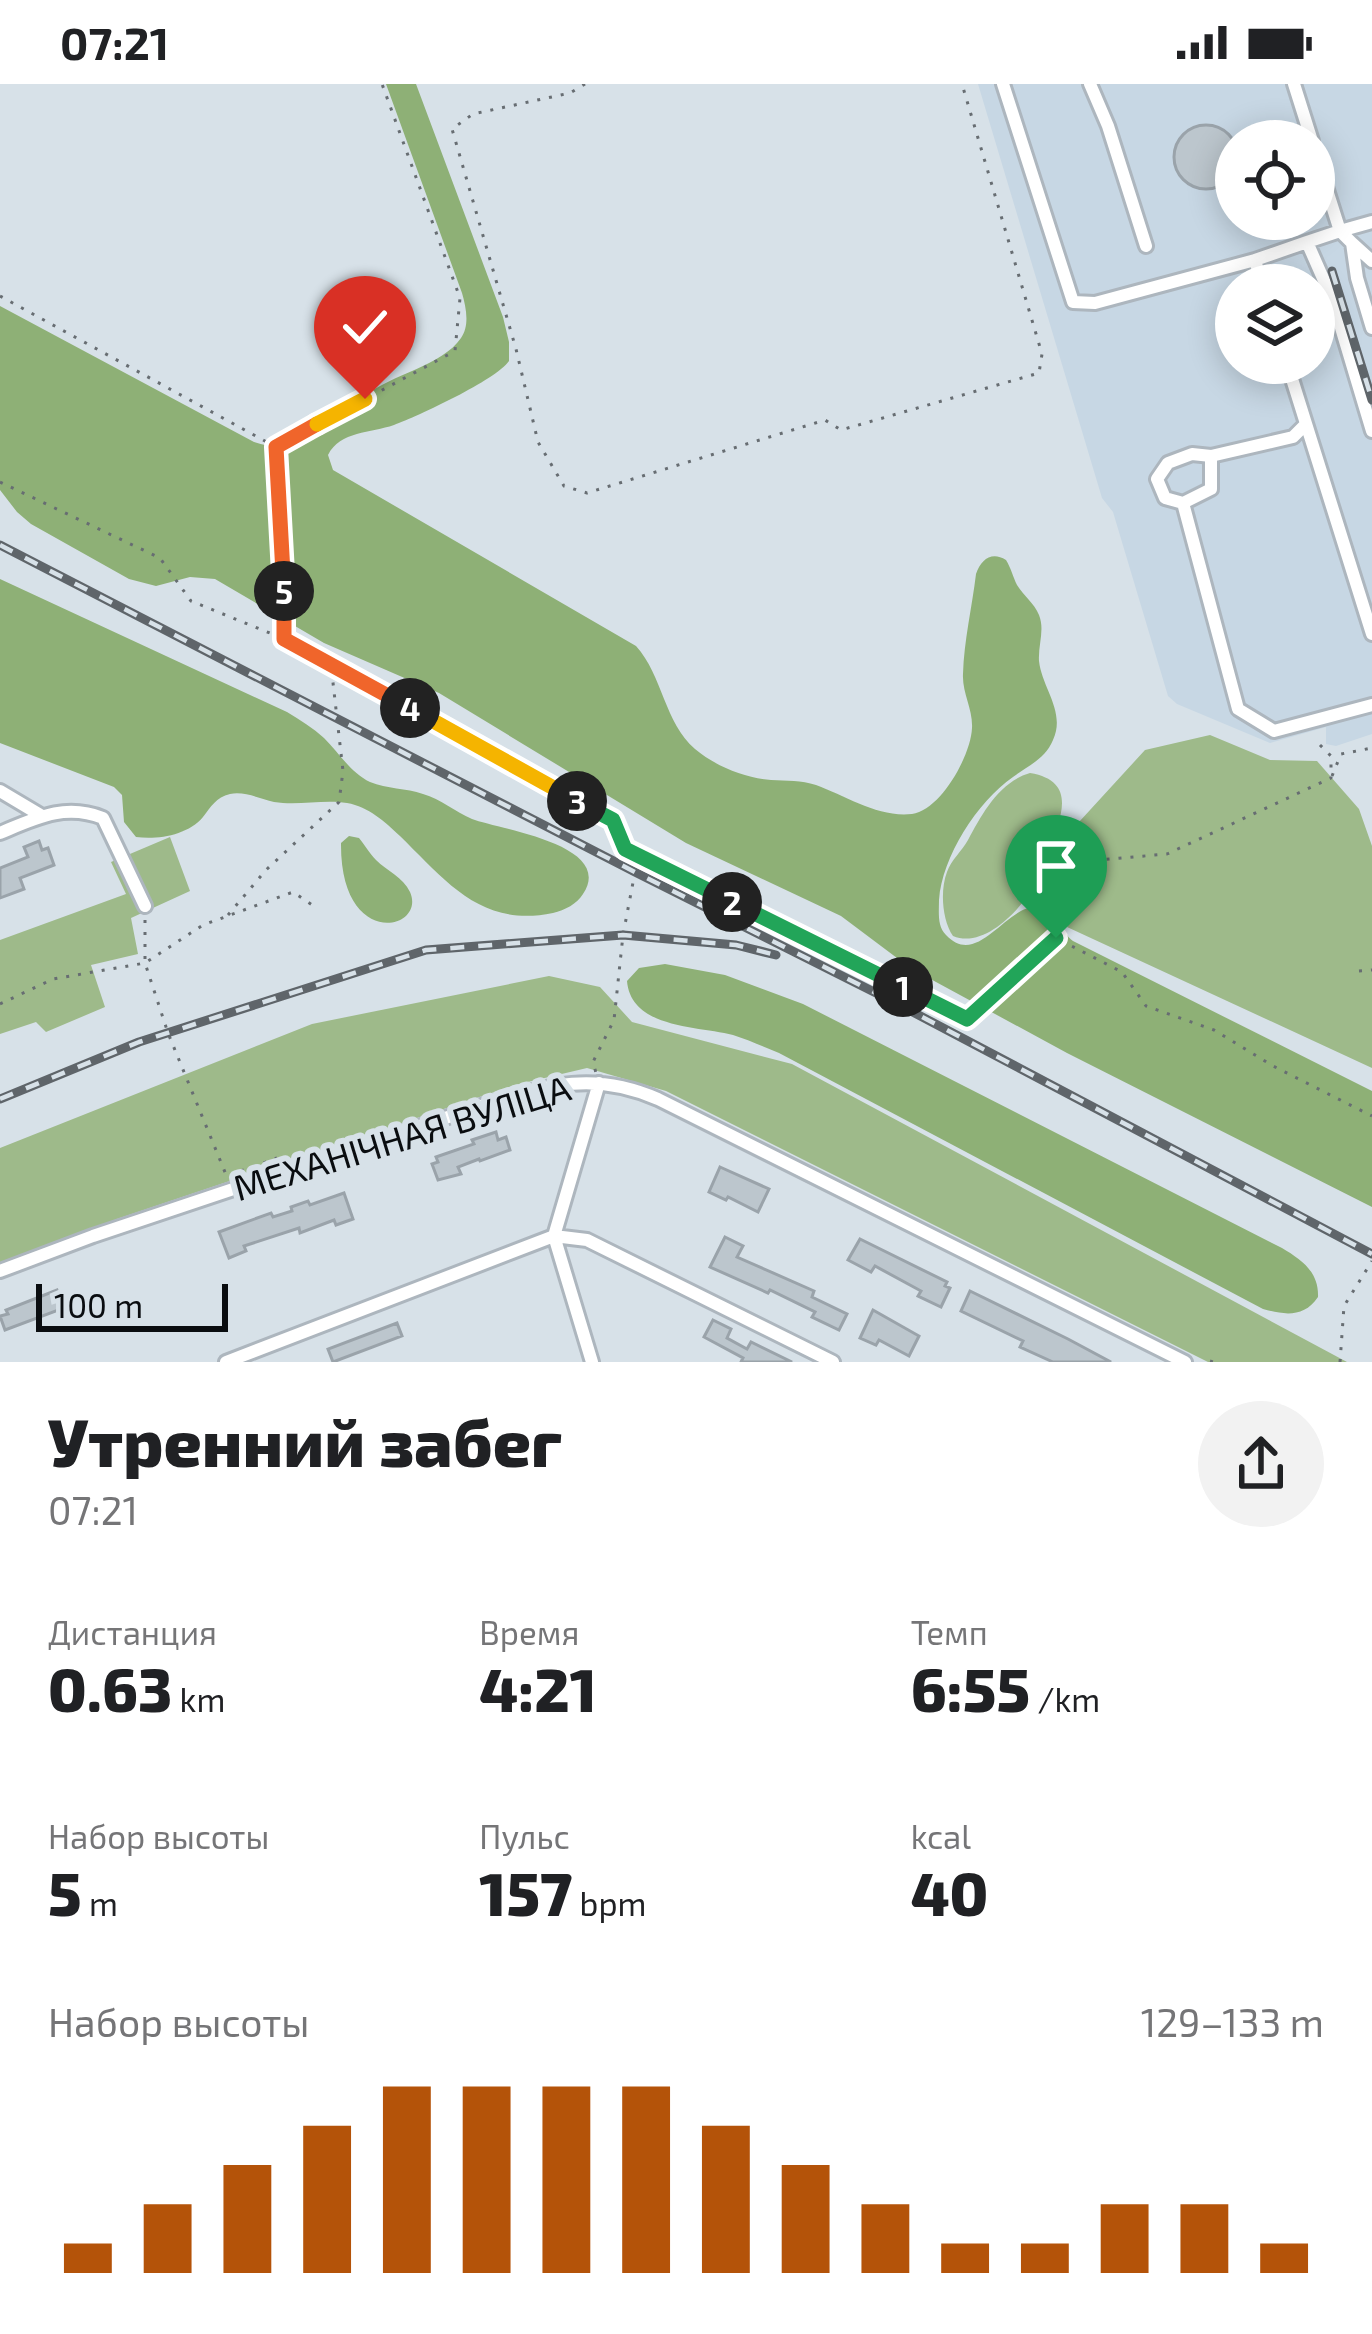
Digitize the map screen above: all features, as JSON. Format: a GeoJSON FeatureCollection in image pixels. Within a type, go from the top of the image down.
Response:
{"type":"FeatureCollection","features":[{"type":"Feature","properties":{"kind":"street"},"geometry":{"type":"LineString","coordinates":[[1004,84],[1073,302],[1095,303],[1255,260],[1372,222]]}},
{"type":"Feature","properties":{"kind":"street"},"geometry":{"type":"LineString","coordinates":[[1090,84],[1146,246]]}},
{"type":"Feature","properties":{"kind":"street"},"geometry":{"type":"LineString","coordinates":[[1294,84],[1305,120]]}},
{"type":"Feature","properties":{"kind":"street"},"geometry":{"type":"LineString","coordinates":[[1335,215],[1340,231],[1372,261]]}},
{"type":"Feature","properties":{"kind":"street"},"geometry":{"type":"LineString","coordinates":[[1307,242],[1333,301],[1372,431]]}},
{"type":"Feature","properties":{"kind":"street"},"geometry":{"type":"LineString","coordinates":[[1352,243],[1372,328]]}},
{"type":"Feature","properties":{"kind":"street"},"geometry":{"type":"LineString","coordinates":[[1255,260],[1256,264]]}},
{"type":"Feature","properties":{"kind":"street"},"geometry":{"type":"LineString","coordinates":[[1294,384],[1372,634]]}},
{"type":"Feature","properties":{"kind":"street"},"geometry":{"type":"LineString","coordinates":[[1211,456],[1211,489],[1183,503],[1165,498],[1156,479],[1168,463],[1192,454],[1211,456],[1293,437],[1306,424]]}},
{"type":"Feature","properties":{"kind":"street"},"geometry":{"type":"LineString","coordinates":[[1183,503],[1238,709],[1274,730],[1372,705]]}},
{"type":"Feature","properties":{"kind":"street"},"geometry":{"type":"LineString","coordinates":[[0,791],[42,816]]}},
{"type":"Feature","properties":{"kind":"street"},"geometry":{"type":"LineString","coordinates":[[0,833],[42,816],[83,810],[103,818],[145,906]]}},
{"type":"Feature","properties":{"kind":"street"},"geometry":{"type":"LineString","coordinates":[[592,1362],[554,1236],[599,1082]]}},
{"type":"Feature","properties":{"kind":"street","name":"МЕХАНІЧНАЯ ВУЛІЦА"},"geometry":{"type":"LineString","coordinates":[[0,1271],[544,1087],[599,1082],[658,1099],[1186,1362]]}},
{"type":"Feature","properties":{"kind":"street"},"geometry":{"type":"LineString","coordinates":[[226,1362],[554,1236],[587,1240],[832,1362]]}},
{"type":"Feature","properties":{"kind":"path"},"geometry":{"type":"LineString","coordinates":[[276,447],[455,351],[460,298],[382,84]]}},
{"type":"Feature","properties":{"kind":"path"},"geometry":{"type":"LineString","coordinates":[[585,84],[570,93],[473,114],[452,129],[538,442],[564,486],[587,493],[825,420],[841,430],[1039,374],[1042,354],[962,84]]}},
{"type":"Feature","properties":{"kind":"path"},"geometry":{"type":"LineString","coordinates":[[0,296],[276,447]]}},
{"type":"Feature","properties":{"kind":"path"},"geometry":{"type":"LineString","coordinates":[[276,447],[284,639]]}},
{"type":"Feature","properties":{"kind":"path"},"geometry":{"type":"LineString","coordinates":[[0,482],[160,558],[191,601],[284,639],[613,820],[635,872],[614,1020],[593,1062],[599,1082]]}},
{"type":"Feature","properties":{"kind":"path"},"geometry":{"type":"LineString","coordinates":[[226,916],[266,870],[340,802],[344,771],[331,665]]}},
{"type":"Feature","properties":{"kind":"path"},"geometry":{"type":"LineString","coordinates":[[1320,745],[1331,756],[1331,778]]}},
{"type":"Feature","properties":{"kind":"path"},"geometry":{"type":"LineString","coordinates":[[625,849],[967,1019],[1056,938],[1058,920],[1098,860],[1166,854],[1331,778],[1341,754],[1372,748]]}},
{"type":"Feature","properties":{"kind":"path"},"geometry":{"type":"LineString","coordinates":[[0,1004],[53,979],[145,963],[203,925],[293,892],[315,907]]}},
{"type":"Feature","properties":{"kind":"path"},"geometry":{"type":"LineString","coordinates":[[145,906],[145,963],[232,1190]]}},
{"type":"Feature","properties":{"kind":"path"},"geometry":{"type":"LineString","coordinates":[[1056,938],[1122,972],[1146,1006],[1214,1030],[1273,1066],[1371,1114]]}},
{"type":"Feature","properties":{"kind":"path"},"geometry":{"type":"LineString","coordinates":[[1359,971],[1372,970]]}},
{"type":"Feature","properties":{"kind":"path"},"geometry":{"type":"LineString","coordinates":[[241,1171],[277,1158]]}},
{"type":"Feature","properties":{"kind":"path"},"geometry":{"type":"LineString","coordinates":[[1340,1362],[1344,1306],[1372,1261]]}},
{"type":"Feature","properties":{"kind":"shaded area"},"geometry":{"type":"Polygon","coordinates":[[[978,84],[1372,84],[1372,734],[1336,746],[1326,744],[1326,727],[1270,743],[1177,704],[1168,696],[1113,512],[1102,498],[978,84]]]}},
{"type":"Feature","properties":{"kind":"green space"},"geometry":{"type":"Polygon","coordinates":[[[386,84],[416,84],[503,317],[509,361],[489,378],[438,406],[340,441],[328,455],[333,470],[636,646],[676,726],[712,761],[751,777],[810,783],[900,814],[912,814],[933,803],[966,752],[972,721],[963,674],[976,574],[988,558],[1006,560],[1041,621],[1039,661],[1055,710],[1056,730],[1046,752],[987,801],[954,849],[939,900],[943,931],[959,944],[971,944],[1030,907],[1043,908],[1073,941],[1372,1091],[1372,1207],[936,982],[841,916],[686,843],[439,693],[324,643],[215,579],[190,577],[156,586],[129,579],[17,512],[0,490],[0,306],[254,442],[276,447],[320,435],[366,395],[430,363],[461,338],[466,322],[462,293],[386,84]]]}},
{"type":"Feature","properties":{"kind":"green space"},"geometry":{"type":"Polygon","coordinates":[[[0,579],[287,712],[320,734],[370,782],[430,796],[472,819],[569,851],[583,863],[589,877],[583,894],[553,913],[505,914],[485,907],[450,884],[382,820],[347,803],[283,803],[230,794],[181,832],[136,837],[124,822],[122,795],[114,787],[0,743],[0,579]]]}},
{"type":"Feature","properties":{"kind":"green space"},"geometry":{"type":"Polygon","coordinates":[[[1210,735],[1270,760],[1317,761],[1359,809],[1372,846],[1372,1068],[1067,927],[1105,867],[1068,834],[1145,750],[1210,735]]]}},
{"type":"Feature","properties":{"kind":"green space"},"geometry":{"type":"Polygon","coordinates":[[[1030,773],[1055,784],[1062,802],[1037,880],[1000,925],[977,937],[953,936],[943,905],[949,868],[993,800],[1030,773]]]}},
{"type":"Feature","properties":{"kind":"green space"},"geometry":{"type":"Polygon","coordinates":[[[349,836],[359,838],[407,887],[412,905],[406,916],[382,922],[367,916],[354,902],[344,878],[341,843],[349,836]]]}},
{"type":"Feature","properties":{"kind":"green space"},"geometry":{"type":"Polygon","coordinates":[[[170,837],[190,891],[131,918],[138,954],[91,965],[105,1007],[46,1032],[36,1022],[0,1034],[0,940],[126,894],[111,862],[170,837]]]}},
{"type":"Feature","properties":{"kind":"green space"},"geometry":{"type":"Polygon","coordinates":[[[665,964],[725,975],[803,1004],[1282,1248],[1312,1274],[1318,1297],[1306,1309],[1293,1313],[1263,1309],[779,1053],[733,1035],[653,1017],[631,997],[627,981],[639,968],[665,964]]]}},
{"type":"Feature","properties":{"kind":"green space"},"geometry":{"type":"Polygon","coordinates":[[[549,976],[600,987],[632,1022],[792,1064],[1347,1362],[1208,1362],[666,1091],[587,1068],[515,1085],[0,1263],[0,1148],[312,1024],[549,976]]]}},
{"type":"Feature","properties":{"kind":"building"},"geometry":{"type":"Polygon","coordinates":[[[1215,126],[1215,188],[1206,189],[1183,180],[1174,157],[1183,134],[1215,126]]]}},
{"type":"Feature","properties":{"kind":"building"},"geometry":{"type":"Polygon","coordinates":[[[39,841],[42,850],[48,848],[54,865],[20,878],[24,889],[0,898],[0,868],[28,857],[24,847],[39,841]]]}},
{"type":"Feature","properties":{"kind":"building"},"geometry":{"type":"Polygon","coordinates":[[[496,1132],[498,1140],[506,1137],[510,1150],[458,1167],[461,1174],[438,1180],[432,1164],[438,1162],[436,1157],[496,1132]]]}},
{"type":"Feature","properties":{"kind":"building"},"geometry":{"type":"Polygon","coordinates":[[[720,1167],[769,1189],[758,1212],[709,1192],[720,1167]]]}},
{"type":"Feature","properties":{"kind":"building"},"geometry":{"type":"Polygon","coordinates":[[[344,1193],[353,1219],[336,1225],[334,1220],[300,1233],[299,1228],[244,1246],[246,1251],[229,1258],[219,1232],[344,1193]]]}},
{"type":"Feature","properties":{"kind":"building"},"geometry":{"type":"Polygon","coordinates":[[[725,1237],[743,1246],[737,1257],[814,1291],[812,1297],[847,1314],[839,1330],[770,1290],[710,1267],[725,1237]]]}},
{"type":"Feature","properties":{"kind":"building"},"geometry":{"type":"Polygon","coordinates":[[[860,1239],[947,1282],[950,1288],[941,1307],[875,1266],[871,1272],[848,1260],[860,1239]]]}},
{"type":"Feature","properties":{"kind":"building"},"geometry":{"type":"Polygon","coordinates":[[[57,1290],[64,1308],[5,1330],[0,1316],[8,1314],[6,1310],[57,1290]]]}},
{"type":"Feature","properties":{"kind":"building"},"geometry":{"type":"Polygon","coordinates":[[[970,1291],[1111,1362],[1053,1362],[1020,1347],[1023,1341],[961,1311],[970,1291]]]}},
{"type":"Feature","properties":{"kind":"building"},"geometry":{"type":"Polygon","coordinates":[[[873,1310],[919,1336],[909,1356],[879,1340],[876,1345],[860,1338],[873,1310]]]}},
{"type":"Feature","properties":{"kind":"building"},"geometry":{"type":"Polygon","coordinates":[[[713,1320],[731,1329],[727,1338],[747,1349],[751,1342],[792,1362],[741,1362],[743,1358],[704,1337],[713,1320]]]}},
{"type":"Feature","properties":{"kind":"building"},"geometry":{"type":"Polygon","coordinates":[[[397,1323],[402,1336],[333,1362],[328,1349],[397,1323]]]}},
{"type":"Feature","properties":{"kind":"railway"},"geometry":{"type":"LineString","coordinates":[[1335,281],[1372,400]]}},
{"type":"Feature","properties":{"kind":"railway"},"geometry":{"type":"LineString","coordinates":[[0,545],[890,1000],[1372,1254]]}},
{"type":"Feature","properties":{"kind":"railway"},"geometry":{"type":"LineString","coordinates":[[0,1099],[139,1042],[426,950],[623,935],[736,945],[776,955]]}},
{"type":"Feature","properties":{"kind":"route"},"geometry":{"type":"LineString","coordinates":[[365,399],[276,447],[284,639],[613,820],[625,849],[967,1019],[1056,938]]}}]}
